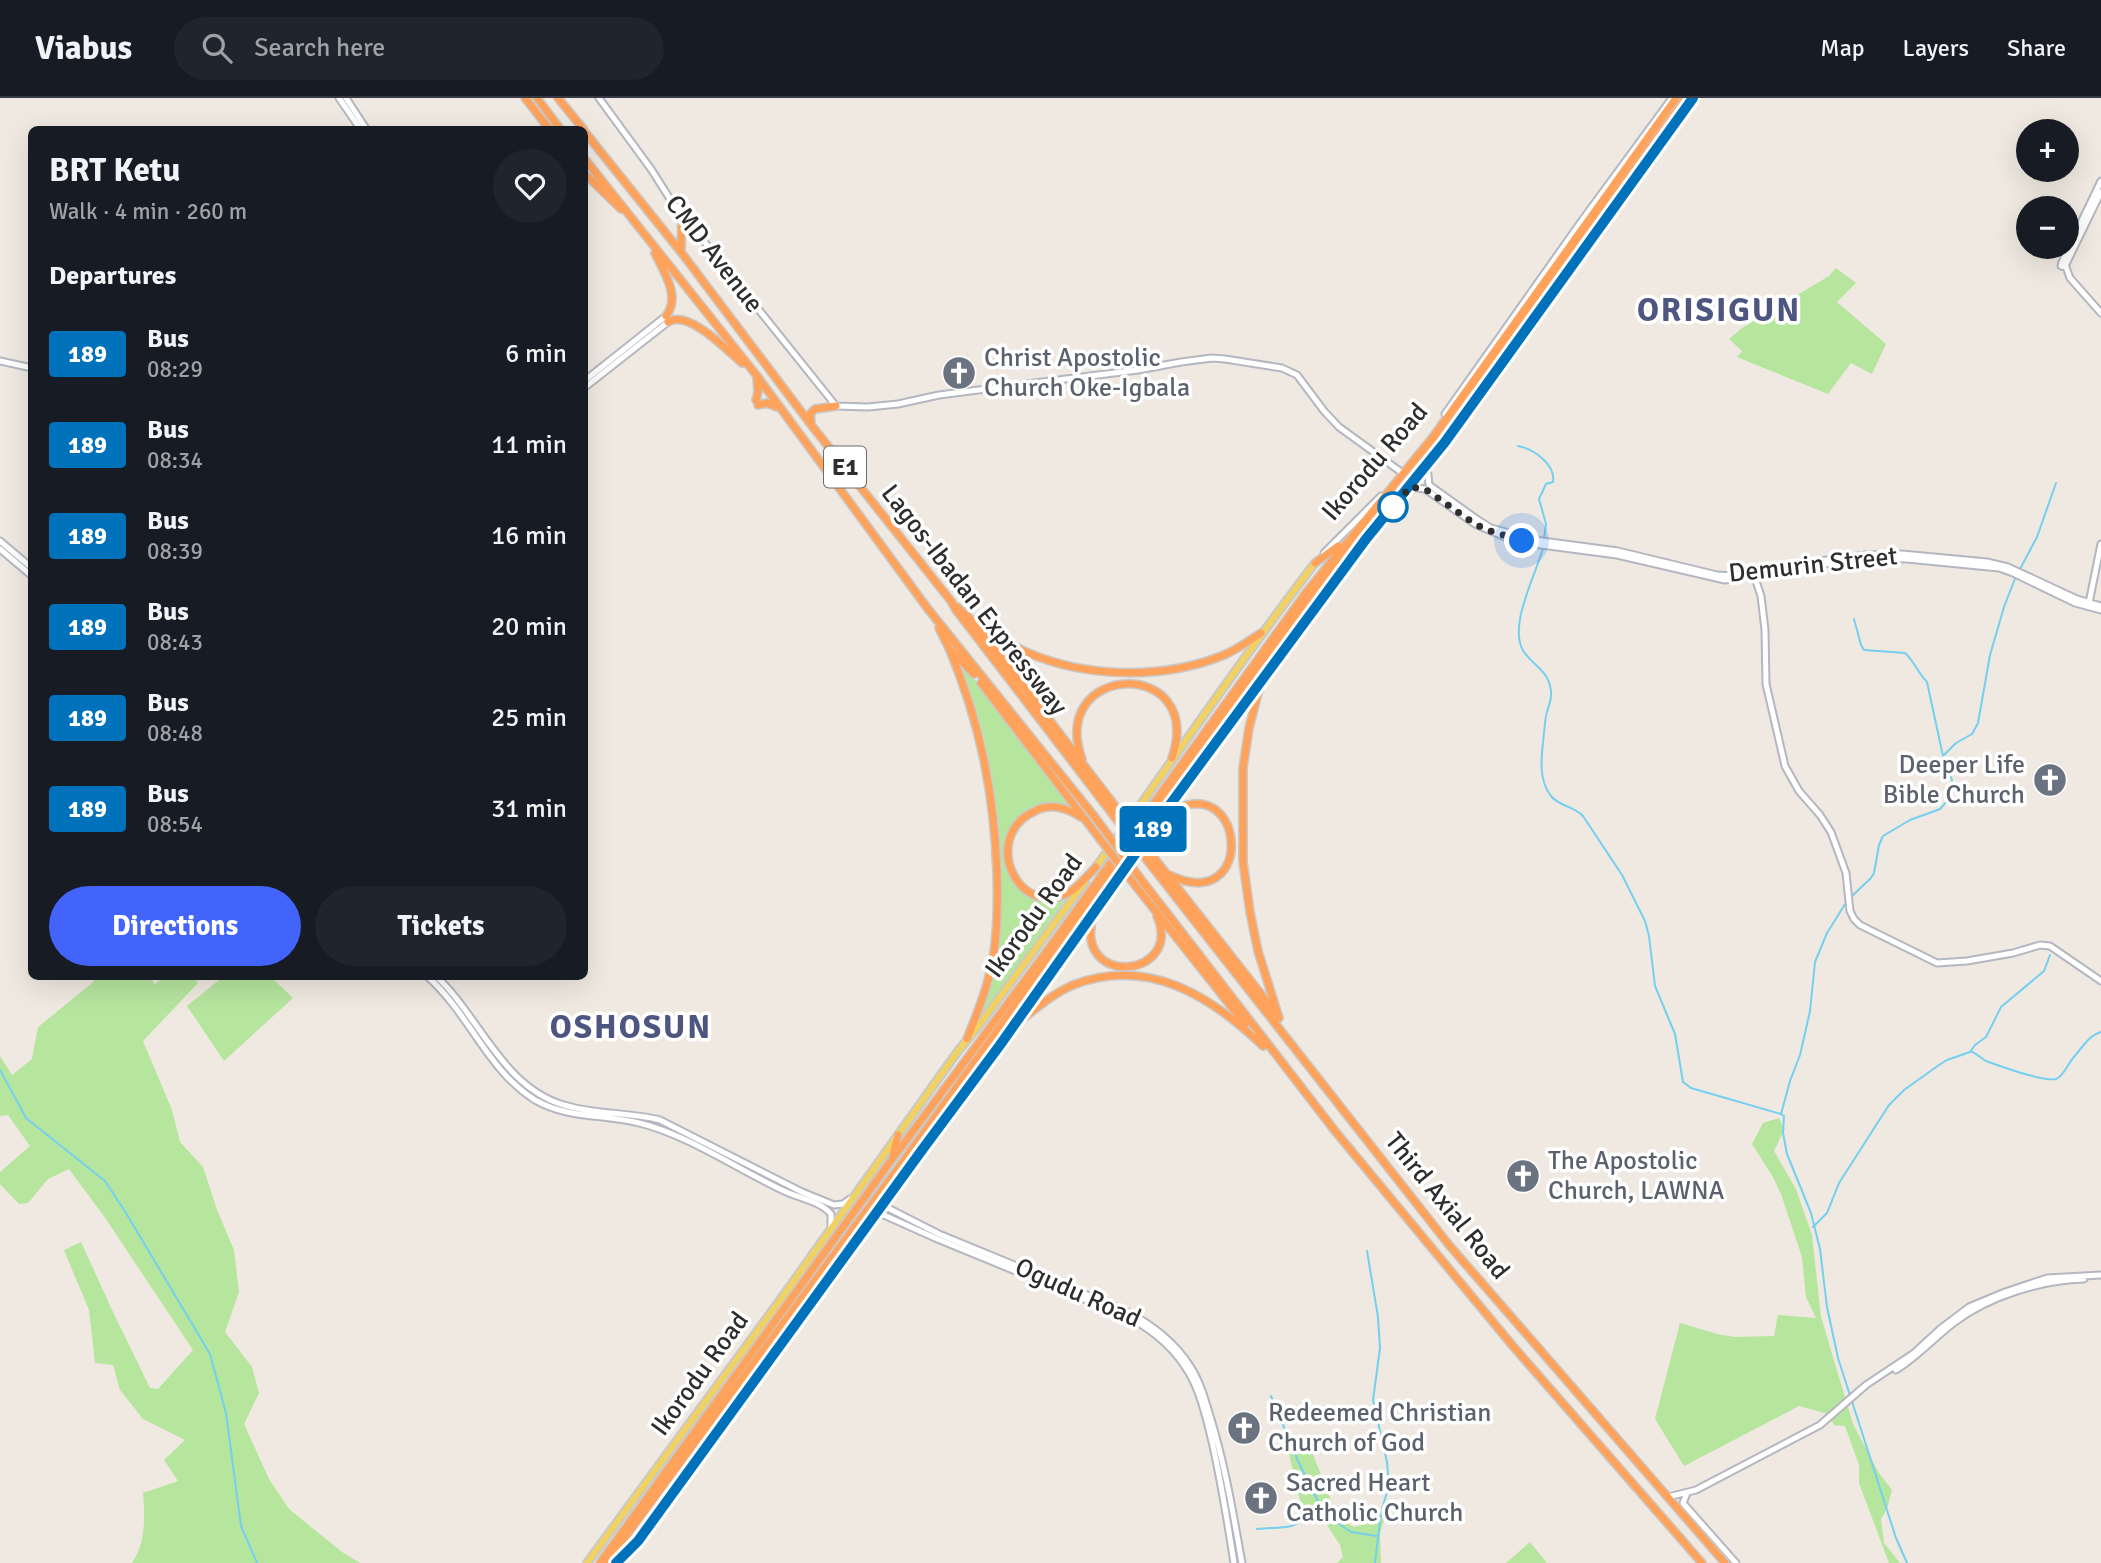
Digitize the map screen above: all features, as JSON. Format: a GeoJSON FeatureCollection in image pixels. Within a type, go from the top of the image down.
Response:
{"type":"FeatureCollection","features":[{"type":"Feature","properties":{"kind":"highway"},"geometry":{"type":"LineString","coordinates":[[525,98],[547,126]]}},
{"type":"Feature","properties":{"kind":"highway"},"geometry":{"type":"LineString","coordinates":[[537,98],[558,126]]}},
{"type":"Feature","properties":{"kind":"highway","name":"Lagos-Ibadan Expressway"},"geometry":{"type":"LineString","coordinates":[[558,98],[581,126]]}},
{"type":"Feature","properties":{"kind":"highway","name":"Ikorodu Road"},"geometry":{"type":"LineString","coordinates":[[606,1563],[899,1167],[1318,586],[1433,438],[1674,98]]}},
{"type":"Feature","properties":{"kind":"highway","name":"Ikorodu Road"},"geometry":{"type":"LineString","coordinates":[[600,1563],[1304,594],[1409,484],[1542,294],[1686,98]]}},
{"type":"Feature","properties":{"kind":"highway","name":"Lagos-Ibadan Expressway"},"geometry":{"type":"LineString","coordinates":[[588,135],[1152,861]]}},
{"type":"Feature","properties":{"kind":"highway"},"geometry":{"type":"LineString","coordinates":[[588,141],[600,149]]}},
{"type":"Feature","properties":{"kind":"highway","name":"Lagos-Ibadan Expressway"},"geometry":{"type":"LineString","coordinates":[[588,163],[757,376],[928,609],[1094,816],[1137,881]]}},
{"type":"Feature","properties":{"kind":"highway"},"geometry":{"type":"LineString","coordinates":[[588,177],[628,213]]}},
{"type":"Feature","properties":{"kind":"highway"},"geometry":{"type":"LineString","coordinates":[[681,252],[682,214]]}},
{"type":"Feature","properties":{"kind":"highway"},"geometry":{"type":"LineString","coordinates":[[648,240],[670,288],[671,306],[667,319],[679,318],[690,322],[715,340],[757,376],[757,402],[781,409]]}},
{"type":"Feature","properties":{"kind":"highway"},"geometry":{"type":"LineString","coordinates":[[812,426],[812,411],[835,406]]}},
{"type":"Feature","properties":{"kind":"highway"},"geometry":{"type":"LineString","coordinates":[[1315,563],[1351,542]]}},
{"type":"Feature","properties":{"kind":"highway"},"geometry":{"type":"LineString","coordinates":[[1342,573],[1351,542]]}},
{"type":"Feature","properties":{"kind":"highway"},"geometry":{"type":"LineString","coordinates":[[951,601],[975,623],[1107,800]]}},
{"type":"Feature","properties":{"kind":"highway"},"geometry":{"type":"LineString","coordinates":[[928,609],[949,648],[971,705],[992,802],[997,905],[994,951],[986,989],[967,1040]]}},
{"type":"Feature","properties":{"kind":"highway"},"geometry":{"type":"LineString","coordinates":[[975,623],[1025,652],[1054,663],[1108,672],[1160,671],[1188,666],[1226,654],[1261,633]]}},
{"type":"Feature","properties":{"kind":"highway"},"geometry":{"type":"LineString","coordinates":[[949,648],[972,671],[1263,1046]]}},
{"type":"Feature","properties":{"kind":"highway"},"geometry":{"type":"LineString","coordinates":[[1261,682],[1249,728],[1244,768],[1244,862],[1258,951],[1279,1018]]}},
{"type":"Feature","properties":{"kind":"highway"},"geometry":{"type":"LineString","coordinates":[[1084,766],[1077,741],[1080,712],[1099,691],[1117,684],[1138,684],[1157,691],[1171,705],[1177,730],[1176,748],[1172,758]]}},
{"type":"Feature","properties":{"kind":"highway"},"geometry":{"type":"LineString","coordinates":[[1158,821],[1180,807],[1203,805],[1218,813],[1231,832],[1232,849],[1228,862],[1213,878],[1189,882],[1165,873]]}},
{"type":"Feature","properties":{"kind":"highway"},"geometry":{"type":"LineString","coordinates":[[1087,822],[1063,808],[1038,809],[1027,815],[1012,831],[1007,860],[1015,879],[1022,887],[1032,893],[1052,897],[1070,892],[1096,867]]}},
{"type":"Feature","properties":{"kind":"highway"},"geometry":{"type":"LineString","coordinates":[[1152,861],[1165,873],[1279,1018],[1298,1052]]}},
{"type":"Feature","properties":{"kind":"highway","name":"Third Axial Road"},"geometry":{"type":"LineString","coordinates":[[1152,861],[1449,1245],[1725,1563]]}},
{"type":"Feature","properties":{"kind":"highway","name":"Third Axial Road"},"geometry":{"type":"LineString","coordinates":[[1137,881],[1335,1131],[1496,1326],[1702,1563]]}},
{"type":"Feature","properties":{"kind":"highway"},"geometry":{"type":"LineString","coordinates":[[1093,916],[1090,938],[1094,950],[1112,965],[1130,968],[1146,962],[1160,943],[1162,929],[1152,906]]}},
{"type":"Feature","properties":{"kind":"highway"},"geometry":{"type":"LineString","coordinates":[[1015,1025],[1056,994],[1073,985],[1115,975],[1143,977],[1192,991],[1240,1024],[1295,1079]]}},
{"type":"Feature","properties":{"kind":"highway"},"geometry":{"type":"LineString","coordinates":[[890,1162],[898,1135]]}},
{"type":"Feature","properties":{"kind":"highway"},"geometry":{"type":"LineString","coordinates":[[899,1167],[922,1150]]}},
{"type":"Feature","properties":{"kind":"main road","name":"Ikorodu Road"},"geometry":{"type":"LineString","coordinates":[[587,1563],[1096,867],[1230,681],[1261,633],[1315,563]]}},
{"type":"Feature","properties":{"kind":"main road","name":"Ikorodu Road"},"geometry":{"type":"LineString","coordinates":[[616,1563],[644,1534],[1015,1025],[1158,821],[1342,573]]}},
{"type":"Feature","properties":{"kind":"street"},"geometry":{"type":"LineString","coordinates":[[339,98],[358,126]]}},
{"type":"Feature","properties":{"kind":"street"},"geometry":{"type":"LineString","coordinates":[[346,98],[364,126]]}},
{"type":"Feature","properties":{"kind":"street","name":"CMD Avenue"},"geometry":{"type":"LineString","coordinates":[[599,98],[682,214],[835,406]]}},
{"type":"Feature","properties":{"kind":"street","name":"Ikorodu Road"},"geometry":{"type":"LineString","coordinates":[[1315,563],[1338,537],[1366,512],[1431,434],[1583,219],[1674,98]]}},
{"type":"Feature","properties":{"kind":"street","name":"Ikorodu Road"},"geometry":{"type":"LineString","coordinates":[[1342,573],[1409,484],[1427,466],[1693,98]]}},
{"type":"Feature","properties":{"kind":"street"},"geometry":{"type":"LineString","coordinates":[[2101,181],[2065,264],[2070,278],[2101,313]]}},
{"type":"Feature","properties":{"kind":"street"},"geometry":{"type":"LineString","coordinates":[[2065,264],[2101,192]]}},
{"type":"Feature","properties":{"kind":"street"},"geometry":{"type":"LineString","coordinates":[[588,378],[667,319]]}},
{"type":"Feature","properties":{"kind":"street"},"geometry":{"type":"LineString","coordinates":[[588,385],[667,319]]}},
{"type":"Feature","properties":{"kind":"street"},"geometry":{"type":"LineString","coordinates":[[835,406],[898,404],[939,395],[1212,358],[1225,359],[1282,368],[1297,375],[1339,427],[1401,472]]}},
{"type":"Feature","properties":{"kind":"street"},"geometry":{"type":"LineString","coordinates":[[0,361],[28,367]]}},
{"type":"Feature","properties":{"kind":"street","name":"Demurin Street"},"geometry":{"type":"LineString","coordinates":[[1427,466],[1429,485],[1478,520],[1492,528],[1542,543]]}},
{"type":"Feature","properties":{"kind":"street","name":"Demurin Street"},"geometry":{"type":"LineString","coordinates":[[1409,484],[1425,489],[1475,524],[1490,531],[1551,545],[1617,555],[1725,580],[1797,567],[1888,558],[1987,566],[2016,573]]}},
{"type":"Feature","properties":{"kind":"street"},"geometry":{"type":"LineString","coordinates":[[0,541],[28,565]]}},
{"type":"Feature","properties":{"kind":"street"},"geometry":{"type":"LineString","coordinates":[[2089,604],[2101,544]]}},
{"type":"Feature","properties":{"kind":"street","name":"Demurin Street"},"geometry":{"type":"LineString","coordinates":[[1551,545],[1618,551],[1726,576],[1796,563],[1888,554],[1987,562],[2101,608]]}},
{"type":"Feature","properties":{"kind":"street"},"geometry":{"type":"LineString","coordinates":[[0,549],[28,573]]}},
{"type":"Feature","properties":{"kind":"street"},"geometry":{"type":"LineString","coordinates":[[1754,575],[1761,596],[1765,630],[1766,684],[1785,766],[1831,832],[1842,859],[1849,908],[1854,919],[1860,925],[1937,963],[1967,961],[2045,945],[2057,950],[2101,981]]}},
{"type":"Feature","properties":{"kind":"street"},"geometry":{"type":"LineString","coordinates":[[431,980],[455,1005],[503,1074],[534,1099],[568,1113],[632,1121],[675,1136],[786,1192],[825,1208],[831,1214],[831,1227]]}},
{"type":"Feature","properties":{"kind":"street"},"geometry":{"type":"LineString","coordinates":[[440,980],[464,1006],[508,1070],[538,1094],[569,1107],[642,1115],[660,1120],[789,1186],[835,1205],[843,1204],[857,1192]]}},
{"type":"Feature","properties":{"kind":"street","name":"Ogudu Road"},"geometry":{"type":"LineString","coordinates":[[882,1205],[939,1234],[1126,1311],[1154,1327],[1170,1342],[1195,1374],[1210,1417],[1223,1459],[1242,1563]]}},
{"type":"Feature","properties":{"kind":"street","name":"Ogudu Road"},"geometry":{"type":"LineString","coordinates":[[877,1212],[1123,1315],[1158,1336],[1188,1372],[1201,1400],[1220,1477],[1234,1563]]}},
{"type":"Feature","properties":{"kind":"street"},"geometry":{"type":"LineString","coordinates":[[1667,1497],[1687,1493],[1819,1424],[1969,1307],[2037,1280],[2101,1277]]}},
{"type":"Feature","properties":{"kind":"street"},"geometry":{"type":"LineString","coordinates":[[1687,1493],[1684,1503],[1736,1563]]}},
{"type":"Feature","properties":{"kind":"green space"},"geometry":{"type":"Polygon","coordinates":[[[1836,268],[1856,283],[1837,302],[1886,344],[1872,374],[1851,363],[1828,394],[1737,357],[1742,351],[1729,339],[1742,328],[1829,276],[1836,268]]]}},
{"type":"Feature","properties":{"kind":"green space"},"geometry":{"type":"Polygon","coordinates":[[[959,665],[962,665],[1011,721],[1046,765],[1060,793],[1074,808],[1052,803],[1037,805],[1024,811],[1008,833],[1004,847],[1005,861],[1009,874],[1020,889],[1034,897],[1068,896],[982,1015],[980,1014],[995,969],[1000,934],[1000,838],[992,774],[985,744],[974,703],[959,665]]]}},
{"type":"Feature","properties":{"kind":"green space"},"geometry":{"type":"Polygon","coordinates":[[[94,980],[152,980],[155,984],[160,980],[196,980],[198,983],[143,1041],[172,1110],[180,1142],[203,1167],[234,1250],[239,1292],[225,1332],[252,1367],[259,1393],[244,1424],[269,1479],[289,1509],[342,1552],[360,1563],[132,1563],[142,1538],[143,1493],[178,1481],[164,1460],[185,1440],[143,1419],[120,1390],[113,1365],[95,1363],[89,1310],[64,1250],[81,1242],[150,1388],[158,1389],[193,1350],[106,1219],[69,1169],[48,1179],[28,1203],[19,1204],[0,1184],[0,1172],[30,1146],[8,1115],[0,1116],[0,1056],[12,1075],[32,1059],[38,1027],[94,980]]]}},
{"type":"Feature","properties":{"kind":"green space"},"geometry":{"type":"Polygon","coordinates":[[[219,980],[274,980],[293,998],[224,1061],[187,1006],[219,980]]]}},
{"type":"Feature","properties":{"kind":"green space"},"geometry":{"type":"Polygon","coordinates":[[[1779,1118],[1784,1130],[1774,1151],[1796,1189],[1812,1235],[1821,1317],[1853,1424],[1879,1473],[1892,1490],[1881,1519],[1884,1543],[1900,1563],[1889,1563],[1859,1483],[1859,1465],[1845,1426],[1834,1425],[1828,1414],[1799,1406],[1684,1466],[1655,1419],[1680,1323],[1735,1337],[1774,1336],[1778,1315],[1816,1318],[1806,1297],[1802,1257],[1781,1194],[1752,1144],[1763,1123],[1779,1118]]]}},
{"type":"Feature","properties":{"kind":"green space"},"geometry":{"type":"Polygon","coordinates":[[[1308,1442],[1338,1518],[1354,1527],[1370,1523],[1376,1511],[1385,1516],[1380,1534],[1381,1563],[1337,1563],[1343,1557],[1340,1545],[1319,1513],[1304,1517],[1288,1450],[1308,1442]]]}},
{"type":"Feature","properties":{"kind":"green space"},"geometry":{"type":"Polygon","coordinates":[[[1530,1542],[1547,1563],[1506,1563],[1530,1542]]]}},
{"type":"Feature","properties":{"kind":"waterway"},"geometry":{"type":"LineString","coordinates":[[1518,446],[1531,450],[1543,459],[1553,476],[1553,482],[1546,484],[1539,499],[1546,524],[1544,539]]}},
{"type":"Feature","properties":{"kind":"waterway"},"geometry":{"type":"LineString","coordinates":[[2019,571],[2037,537],[2056,483]]}},
{"type":"Feature","properties":{"kind":"waterway"},"geometry":{"type":"LineString","coordinates":[[1543,548],[1524,601],[1519,629],[1524,652],[1550,684],[1551,699],[1545,719],[1542,757],[1544,782],[1555,800],[1583,816],[1622,875],[1645,921],[1655,986],[1675,1034],[1683,1082],[1691,1088],[1781,1114]]}},
{"type":"Feature","properties":{"kind":"waterway"},"geometry":{"type":"LineString","coordinates":[[1944,755],[1956,743],[1972,734],[1978,723],[1990,655],[2016,576]]}},
{"type":"Feature","properties":{"kind":"waterway"},"geometry":{"type":"LineString","coordinates":[[1851,897],[1874,873],[1883,836],[1910,820],[1940,809],[1948,800],[1952,780],[1943,756],[1927,682],[1905,653],[1864,650],[1854,619]]}},
{"type":"Feature","properties":{"kind":"waterway"},"geometry":{"type":"LineString","coordinates":[[1847,901],[1827,933],[1815,962],[1810,1011],[1800,1055],[1781,1114],[1784,1116],[1783,1133],[1787,1154],[1811,1213],[1820,1249],[1827,1307],[1838,1358],[1896,1538],[1907,1563]]}},
{"type":"Feature","properties":{"kind":"waterway"},"geometry":{"type":"LineString","coordinates":[[1813,1227],[1827,1213],[1839,1183],[1889,1105],[1904,1090],[1939,1065],[1970,1052],[1986,1037],[2001,1007],[2044,971],[2050,955]]}},
{"type":"Feature","properties":{"kind":"waterway"},"geometry":{"type":"LineString","coordinates":[[1972,1052],[1986,1061],[2011,1070],[2056,1079],[2092,1036],[2101,1032]]}},
{"type":"Feature","properties":{"kind":"waterway"},"geometry":{"type":"LineString","coordinates":[[0,1070],[26,1118],[105,1181],[210,1354],[226,1413],[241,1526],[257,1563]]}},
{"type":"Feature","properties":{"kind":"waterway"},"geometry":{"type":"LineString","coordinates":[[1367,1251],[1378,1317],[1380,1348],[1373,1400],[1387,1462],[1389,1485],[1381,1513],[1375,1563]]}},
{"type":"Feature","properties":{"kind":"waterway"},"geometry":{"type":"LineString","coordinates":[[1271,1396],[1298,1461],[1322,1509]]}},
{"type":"Feature","properties":{"kind":"waterway"},"geometry":{"type":"LineString","coordinates":[[1257,1529],[1291,1526],[1326,1509],[1338,1523],[1351,1532],[1377,1536]]}},
{"type":"Feature","properties":{"kind":"bus line","name":"189"},"geometry":{"type":"LineString","coordinates":[[616,1563],[638,1541],[783,1344],[1093,916],[1172,802],[1366,539],[1445,442],[1693,98]]}},
{"type":"Feature","properties":{"kind":"place","name":"Christ Apostolic Church Oke-Igbala"},"geometry":{"type":"Point","coordinates":[959,373]}},
{"type":"Feature","properties":{"kind":"place","name":"Deeper Life Bible Church"},"geometry":{"type":"Point","coordinates":[2050,780]}},
{"type":"Feature","properties":{"kind":"place","name":"The Apostolic Church, LAWNA"},"geometry":{"type":"Point","coordinates":[1523,1176]}},
{"type":"Feature","properties":{"kind":"place","name":"Redeemed Christian Church of God"},"geometry":{"type":"Point","coordinates":[1244,1428]}},
{"type":"Feature","properties":{"kind":"place","name":"Sacred Heart Catholic Church"},"geometry":{"type":"Point","coordinates":[1261,1498]}},
{"type":"Feature","properties":{"kind":"district","name":"ORISIGUN"},"geometry":{"type":"Point","coordinates":[1719,310]}},
{"type":"Feature","properties":{"kind":"district","name":"OSHOSUN"},"geometry":{"type":"Point","coordinates":[631,1027]}},
{"type":"Feature","properties":{"kind":"route"},"geometry":{"type":"LineString","coordinates":[[1393,507],[1387,514],[1410,487],[1420,487],[1480,526],[1522,541]]}}]}
